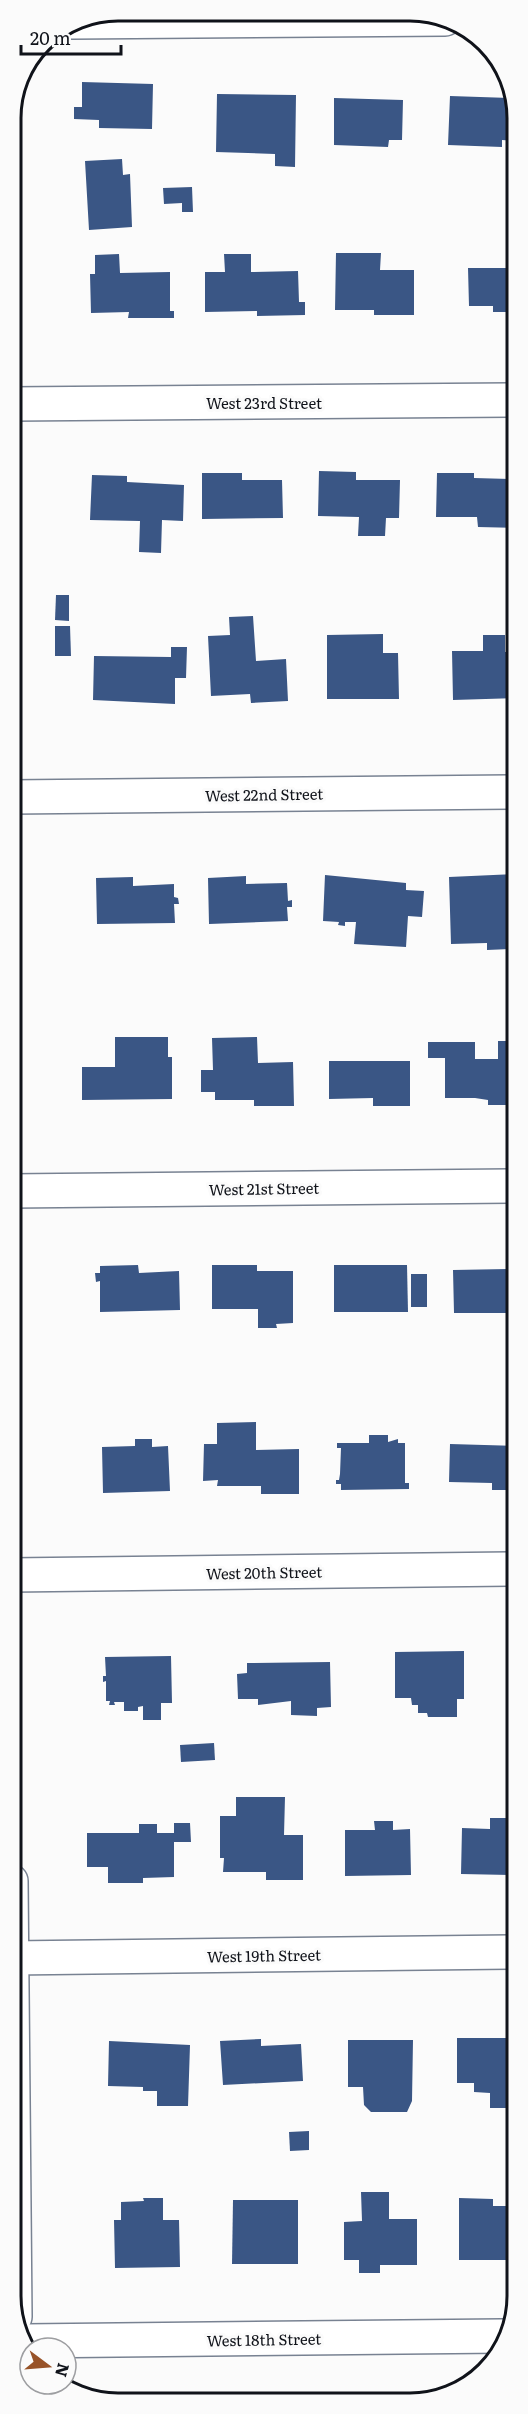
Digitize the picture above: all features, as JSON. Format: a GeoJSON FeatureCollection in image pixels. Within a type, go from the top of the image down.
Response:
{"type":"FeatureCollection","features":[{"type":"Feature","properties":{"kind":"street"},"geometry":{"type":"LineString","coordinates":[[112,22],[196,21]]}},
{"type":"Feature","properties":{"kind":"street","name":"West 23rd Street"},"geometry":{"type":"LineString","coordinates":[[21,404],[507,400]]}},
{"type":"Feature","properties":{"kind":"street","name":"West 22nd Street"},"geometry":{"type":"LineString","coordinates":[[21,797],[507,792]]}},
{"type":"Feature","properties":{"kind":"street","name":"West 21st Street"},"geometry":{"type":"LineString","coordinates":[[21,1191],[507,1186]]}},
{"type":"Feature","properties":{"kind":"street","name":"West 20th Street"},"geometry":{"type":"LineString","coordinates":[[21,1575],[507,1569]]}},
{"type":"Feature","properties":{"kind":"street","name":"West 19th Street"},"geometry":{"type":"LineString","coordinates":[[21,1958],[507,1952]]}},
{"type":"Feature","properties":{"kind":"street","name":"West 18th Street"},"geometry":{"type":"LineString","coordinates":[[78,2340],[498,2336]]}},
{"type":"Feature","properties":{"kind":"building"},"geometry":{"type":"Polygon","coordinates":[[[82,82],[153,84],[152,129],[99,128],[99,120],[74,119],[74,107],[82,107],[82,82]]]}},
{"type":"Feature","properties":{"kind":"building"},"geometry":{"type":"Polygon","coordinates":[[[217,94],[296,95],[295,167],[275,166],[275,154],[216,152],[217,94]]]}},
{"type":"Feature","properties":{"kind":"building"},"geometry":{"type":"Polygon","coordinates":[[[450,96],[504,98],[507,140],[502,140],[502,147],[448,145],[450,96]]]}},
{"type":"Feature","properties":{"kind":"building"},"geometry":{"type":"Polygon","coordinates":[[[334,98],[403,100],[402,140],[389,140],[388,147],[334,145],[334,98]]]}},
{"type":"Feature","properties":{"kind":"building"},"geometry":{"type":"Polygon","coordinates":[[[122,159],[123,175],[130,174],[132,227],[89,230],[85,161],[122,159]]]}},
{"type":"Feature","properties":{"kind":"building"},"geometry":{"type":"Polygon","coordinates":[[[192,187],[193,212],[182,212],[182,203],[164,204],[163,188],[192,187]]]}},
{"type":"Feature","properties":{"kind":"building"},"geometry":{"type":"Polygon","coordinates":[[[336,253],[381,253],[380,270],[414,270],[414,315],[374,315],[374,310],[335,310],[336,253]]]}},
{"type":"Feature","properties":{"kind":"building"},"geometry":{"type":"Polygon","coordinates":[[[119,254],[120,273],[170,272],[170,311],[174,311],[174,318],[128,318],[129,312],[91,313],[90,274],[95,274],[95,255],[119,254]]]}},
{"type":"Feature","properties":{"kind":"building"},"geometry":{"type":"Polygon","coordinates":[[[224,254],[251,254],[251,272],[298,271],[299,302],[305,302],[305,315],[257,316],[257,311],[205,312],[205,272],[225,272],[224,254]]]}},
{"type":"Feature","properties":{"kind":"building"},"geometry":{"type":"Polygon","coordinates":[[[468,268],[507,268],[507,312],[493,312],[493,306],[469,306],[468,268]]]}},
{"type":"Feature","properties":{"kind":"building"},"geometry":{"type":"Polygon","coordinates":[[[319,471],[356,472],[356,480],[400,480],[399,518],[386,518],[385,536],[358,536],[359,517],[318,516],[319,471]]]}},
{"type":"Feature","properties":{"kind":"building"},"geometry":{"type":"Polygon","coordinates":[[[202,473],[242,473],[242,480],[282,480],[283,518],[202,519],[202,473]]]}},
{"type":"Feature","properties":{"kind":"building"},"geometry":{"type":"Polygon","coordinates":[[[437,473],[474,473],[474,478],[507,479],[507,528],[478,527],[477,517],[436,517],[437,473]]]}},
{"type":"Feature","properties":{"kind":"building"},"geometry":{"type":"Polygon","coordinates":[[[92,475],[127,476],[127,482],[184,485],[183,521],[162,520],[161,553],[139,552],[140,521],[90,520],[92,475]]]}},
{"type":"Feature","properties":{"kind":"building"},"geometry":{"type":"Polygon","coordinates":[[[56,595],[69,595],[69,621],[55,620],[56,595]]]}},
{"type":"Feature","properties":{"kind":"building"},"geometry":{"type":"Polygon","coordinates":[[[253,616],[256,661],[286,659],[288,701],[251,703],[250,694],[211,696],[208,636],[230,635],[229,617],[253,616]]]}},
{"type":"Feature","properties":{"kind":"building"},"geometry":{"type":"Polygon","coordinates":[[[55,626],[70,626],[71,656],[55,656],[55,626]]]}},
{"type":"Feature","properties":{"kind":"building"},"geometry":{"type":"Polygon","coordinates":[[[383,634],[383,653],[398,653],[399,699],[327,699],[327,635],[383,634]]]}},
{"type":"Feature","properties":{"kind":"building"},"geometry":{"type":"Polygon","coordinates":[[[483,635],[505,635],[507,698],[453,700],[452,651],[483,651],[483,635]]]}},
{"type":"Feature","properties":{"kind":"building"},"geometry":{"type":"Polygon","coordinates":[[[171,647],[187,647],[186,678],[175,678],[175,704],[93,700],[94,656],[171,657],[171,647]]]}},
{"type":"Feature","properties":{"kind":"building"},"geometry":{"type":"Polygon","coordinates":[[[507,874],[507,949],[487,950],[487,943],[451,944],[449,877],[507,874]]]}},
{"type":"Feature","properties":{"kind":"building"},"geometry":{"type":"Polygon","coordinates":[[[325,875],[406,883],[406,890],[424,891],[422,917],[408,916],[406,947],[354,944],[356,922],[345,922],[345,926],[338,925],[339,922],[323,921],[325,875]]]}},
{"type":"Feature","properties":{"kind":"building"},"geometry":{"type":"Polygon","coordinates":[[[246,876],[246,884],[287,883],[288,901],[292,900],[292,907],[287,907],[288,921],[209,924],[208,878],[246,876]]]}},
{"type":"Feature","properties":{"kind":"building"},"geometry":{"type":"Polygon","coordinates":[[[133,877],[133,886],[174,884],[174,897],[178,898],[179,904],[174,904],[175,923],[97,924],[96,878],[133,877]]]}},
{"type":"Feature","properties":{"kind":"building"},"geometry":{"type":"Polygon","coordinates":[[[115,1037],[168,1037],[168,1057],[172,1057],[172,1099],[82,1100],[82,1067],[115,1067],[115,1037]]]}},
{"type":"Feature","properties":{"kind":"building"},"geometry":{"type":"Polygon","coordinates":[[[257,1037],[258,1063],[293,1062],[294,1106],[254,1106],[254,1100],[215,1100],[215,1092],[201,1092],[201,1070],[213,1070],[212,1038],[257,1037]]]}},
{"type":"Feature","properties":{"kind":"building"},"geometry":{"type":"Polygon","coordinates":[[[498,1041],[507,1041],[507,1105],[488,1105],[488,1100],[475,1098],[445,1098],[445,1058],[428,1058],[428,1042],[475,1042],[475,1059],[498,1059],[498,1041]]]}},
{"type":"Feature","properties":{"kind":"building"},"geometry":{"type":"Polygon","coordinates":[[[329,1061],[410,1061],[410,1106],[373,1106],[373,1098],[329,1099],[329,1061]]]}},
{"type":"Feature","properties":{"kind":"building"},"geometry":{"type":"Polygon","coordinates":[[[138,1265],[139,1273],[179,1271],[180,1310],[100,1312],[100,1281],[96,1282],[95,1273],[100,1273],[100,1266],[138,1265]]]}},
{"type":"Feature","properties":{"kind":"building"},"geometry":{"type":"Polygon","coordinates":[[[212,1265],[257,1265],[257,1271],[293,1271],[293,1323],[276,1324],[277,1328],[258,1328],[258,1309],[212,1309],[212,1265]]]}},
{"type":"Feature","properties":{"kind":"building"},"geometry":{"type":"Polygon","coordinates":[[[334,1265],[407,1265],[408,1312],[334,1312],[334,1265]]]}},
{"type":"Feature","properties":{"kind":"building"},"geometry":{"type":"Polygon","coordinates":[[[507,1269],[507,1313],[454,1313],[453,1270],[507,1269]]]}},
{"type":"Feature","properties":{"kind":"building"},"geometry":{"type":"Polygon","coordinates":[[[411,1274],[427,1274],[427,1307],[411,1307],[411,1274]]]}},
{"type":"Feature","properties":{"kind":"building"},"geometry":{"type":"Polygon","coordinates":[[[256,1422],[256,1450],[299,1449],[299,1494],[261,1494],[261,1486],[217,1486],[218,1480],[203,1481],[204,1444],[217,1444],[217,1423],[256,1422]]]}},
{"type":"Feature","properties":{"kind":"building"},"geometry":{"type":"Polygon","coordinates":[[[369,1435],[388,1435],[388,1442],[398,1439],[398,1443],[405,1443],[405,1483],[409,1483],[409,1489],[341,1490],[341,1484],[336,1484],[340,1474],[341,1448],[337,1448],[337,1443],[369,1443],[369,1435]]]}},
{"type":"Feature","properties":{"kind":"building"},"geometry":{"type":"Polygon","coordinates":[[[135,1439],[152,1439],[152,1447],[168,1446],[170,1491],[103,1493],[102,1447],[135,1446],[135,1439]]]}},
{"type":"Feature","properties":{"kind":"building"},"geometry":{"type":"Polygon","coordinates":[[[450,1444],[507,1446],[507,1490],[492,1490],[492,1483],[449,1482],[450,1444]]]}},
{"type":"Feature","properties":{"kind":"building"},"geometry":{"type":"Polygon","coordinates":[[[464,1651],[464,1699],[457,1699],[457,1717],[428,1717],[427,1713],[418,1713],[418,1705],[412,1705],[411,1698],[395,1698],[395,1652],[464,1651]]]}},
{"type":"Feature","properties":{"kind":"building"},"geometry":{"type":"Polygon","coordinates":[[[171,1656],[172,1703],[161,1703],[161,1720],[143,1720],[143,1706],[138,1707],[138,1711],[124,1711],[124,1702],[114,1702],[115,1705],[109,1705],[110,1701],[106,1701],[106,1681],[103,1682],[103,1676],[106,1676],[105,1657],[171,1656]]]}},
{"type":"Feature","properties":{"kind":"building"},"geometry":{"type":"Polygon","coordinates":[[[330,1662],[331,1707],[317,1708],[317,1716],[291,1715],[291,1701],[258,1705],[258,1699],[238,1699],[237,1674],[247,1673],[247,1663],[330,1662]]]}},
{"type":"Feature","properties":{"kind":"building"},"geometry":{"type":"Polygon","coordinates":[[[214,1743],[215,1760],[181,1762],[180,1745],[214,1743]]]}},
{"type":"Feature","properties":{"kind":"building"},"geometry":{"type":"Polygon","coordinates":[[[236,1797],[285,1797],[284,1835],[303,1835],[303,1880],[266,1880],[266,1872],[223,1872],[224,1858],[220,1858],[220,1816],[236,1816],[236,1797]]]}},
{"type":"Feature","properties":{"kind":"building"},"geometry":{"type":"Polygon","coordinates":[[[506,1810],[507,1875],[461,1874],[462,1828],[490,1829],[490,1818],[506,1818],[506,1810]]]}},
{"type":"Feature","properties":{"kind":"building"},"geometry":{"type":"Polygon","coordinates":[[[374,1821],[393,1821],[393,1830],[410,1829],[411,1875],[345,1876],[345,1830],[375,1830],[374,1821]]]}},
{"type":"Feature","properties":{"kind":"building"},"geometry":{"type":"Polygon","coordinates":[[[174,1823],[190,1823],[191,1842],[174,1842],[174,1877],[143,1878],[143,1883],[108,1883],[108,1867],[87,1867],[87,1833],[139,1833],[139,1824],[157,1824],[157,1833],[174,1833],[174,1823]]]}},
{"type":"Feature","properties":{"kind":"building"},"geometry":{"type":"Polygon","coordinates":[[[457,2038],[507,2038],[507,2108],[490,2108],[490,2093],[474,2092],[474,2083],[457,2083],[457,2038]]]}},
{"type":"Feature","properties":{"kind":"building"},"geometry":{"type":"Polygon","coordinates":[[[261,2039],[261,2046],[301,2044],[303,2081],[223,2085],[220,2041],[261,2039]]]}},
{"type":"Feature","properties":{"kind":"building"},"geometry":{"type":"Polygon","coordinates":[[[348,2040],[413,2040],[412,2101],[407,2112],[371,2112],[364,2105],[363,2087],[348,2087],[348,2040]]]}},
{"type":"Feature","properties":{"kind":"building"},"geometry":{"type":"Polygon","coordinates":[[[109,2041],[190,2045],[188,2106],[157,2106],[157,2091],[143,2091],[143,2087],[108,2086],[109,2041]]]}},
{"type":"Feature","properties":{"kind":"building"},"geometry":{"type":"Polygon","coordinates":[[[309,2131],[309,2150],[290,2151],[289,2132],[309,2131]]]}},
{"type":"Feature","properties":{"kind":"building"},"geometry":{"type":"Polygon","coordinates":[[[361,2192],[389,2192],[389,2219],[417,2219],[417,2265],[380,2265],[380,2273],[359,2273],[359,2260],[344,2260],[344,2222],[362,2221],[361,2192]]]}},
{"type":"Feature","properties":{"kind":"building"},"geometry":{"type":"Polygon","coordinates":[[[143,2198],[163,2198],[163,2220],[179,2220],[180,2267],[115,2268],[114,2220],[121,2220],[121,2202],[144,2201],[143,2198]]]}},
{"type":"Feature","properties":{"kind":"building"},"geometry":{"type":"Polygon","coordinates":[[[459,2198],[493,2199],[493,2206],[507,2206],[507,2260],[459,2260],[459,2198]]]}},
{"type":"Feature","properties":{"kind":"building"},"geometry":{"type":"Polygon","coordinates":[[[233,2200],[298,2200],[298,2264],[232,2264],[233,2200]]]}}]}
